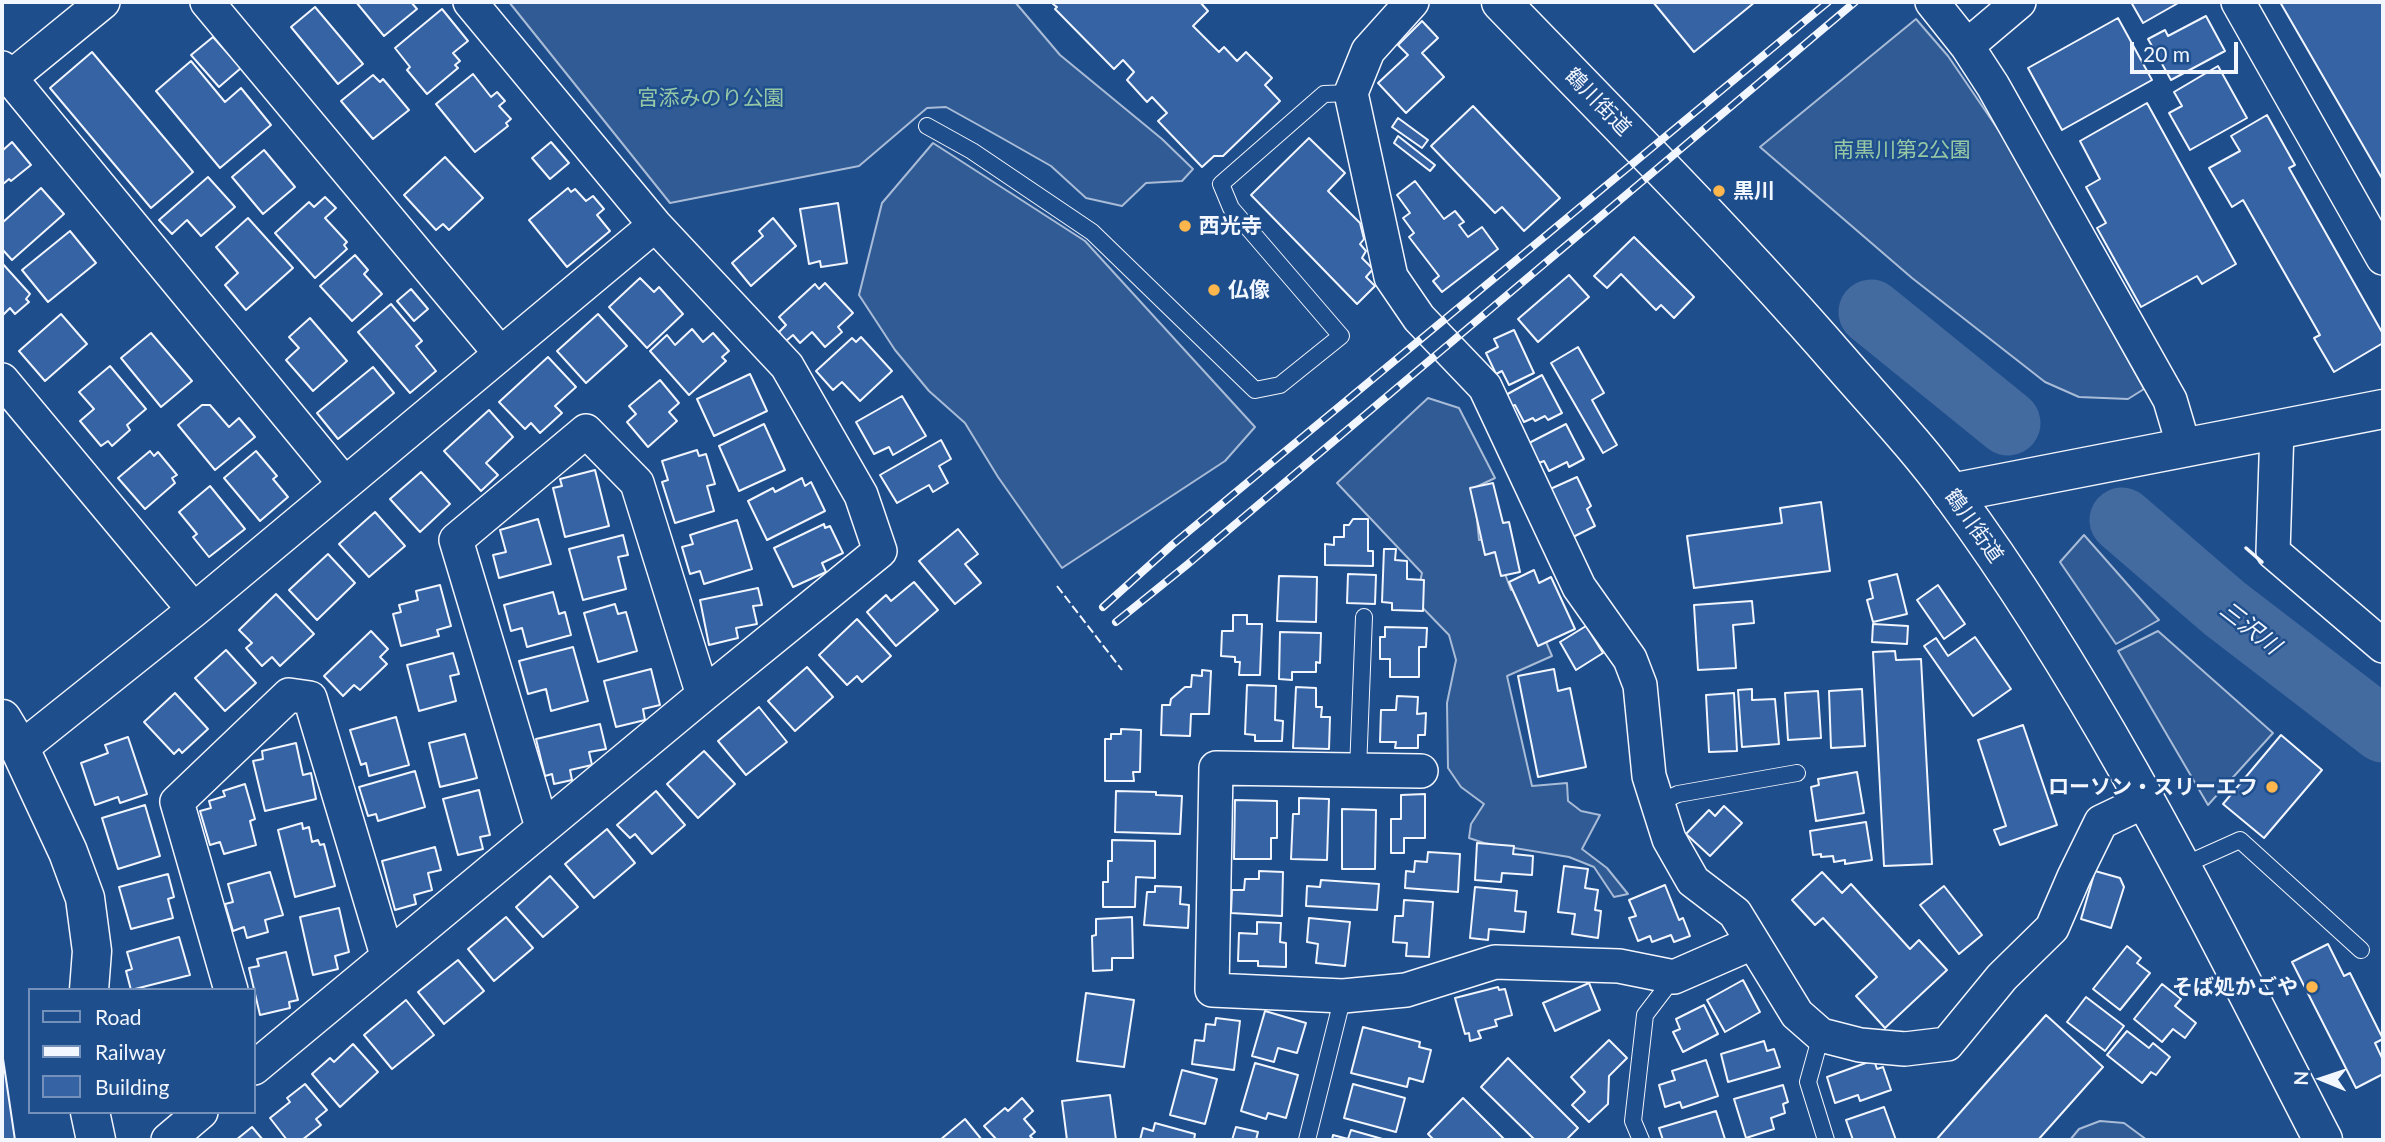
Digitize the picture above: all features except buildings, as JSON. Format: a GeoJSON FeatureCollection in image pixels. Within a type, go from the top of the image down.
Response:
{"type":"FeatureCollection","features":[{"type":"Feature","properties":{"kind":"main road","name":"鶴川街道"},"geometry":{"type":"LineString","coordinates":[[1501,2],[1800,316],[1951,493],[2047,633],[2147,800],[2323,1140]]}},
{"type":"Feature","properties":{"kind":"main road"},"geometry":{"type":"LineString","coordinates":[[1951,493],[2383,409]]}},
{"type":"Feature","properties":{"kind":"main road"},"geometry":{"type":"LineString","coordinates":[[11,734],[68,852],[85,898],[92,951],[89,988]]}},
{"type":"Feature","properties":{"kind":"main road"},"geometry":{"type":"LineString","coordinates":[[90,1114],[96,1140]]}},
{"type":"Feature","properties":{"kind":"street"},"geometry":{"type":"LineString","coordinates":[[103,2],[6,73],[344,484]]}},
{"type":"Feature","properties":{"kind":"street"},"geometry":{"type":"LineString","coordinates":[[207,2],[500,353]]}},
{"type":"Feature","properties":{"kind":"street"},"geometry":{"type":"LineString","coordinates":[[256,1066],[387,955],[880,551],[861,495],[788,366],[655,225],[470,2]]}},
{"type":"Feature","properties":{"kind":"street"},"geometry":{"type":"LineString","coordinates":[[1412,2],[1368,51],[1351,93],[1391,277],[1419,318],[1485,387],[1579,587],[1630,659],[1640,685],[1648,776],[1669,839],[1693,881],[1735,913],[1797,1014],[1821,1035],[1860,1045],[1905,1049],[1947,1044],[2001,978],[2052,928],[2101,822],[2147,800]]}},
{"type":"Feature","properties":{"kind":"street"},"geometry":{"type":"LineString","coordinates":[[1932,2],[1967,46],[1993,86],[2170,400],[2184,447]]}},
{"type":"Feature","properties":{"kind":"street"},"geometry":{"type":"LineString","coordinates":[[1967,46],[2019,2]]}},
{"type":"Feature","properties":{"kind":"street"},"geometry":{"type":"LineString","coordinates":[[2238,2],[2383,258]]}},
{"type":"Feature","properties":{"kind":"street"},"geometry":{"type":"LineString","coordinates":[[11,734],[194,610],[655,225]]}},
{"type":"Feature","properties":{"kind":"street"},"geometry":{"type":"LineString","coordinates":[[2,380],[194,610]]}},
{"type":"Feature","properties":{"kind":"street"},"geometry":{"type":"LineString","coordinates":[[2277,429],[2273,552],[2383,646]]}},
{"type":"Feature","properties":{"kind":"street"},"geometry":{"type":"LineString","coordinates":[[541,828],[456,540],[586,431],[637,483],[703,695]]}},
{"type":"Feature","properties":{"kind":"street"},"geometry":{"type":"LineString","coordinates":[[230,988],[177,802],[289,695],[310,698],[387,955]]}},
{"type":"Feature","properties":{"kind":"street"},"geometry":{"type":"LineString","coordinates":[[1421,771],[1216,768],[1212,989],[1343,996],[1406,990],[1495,962],[1619,966],[1674,977],[1752,943]]}},
{"type":"Feature","properties":{"kind":"street"},"geometry":{"type":"LineString","coordinates":[[168,1140],[199,1114]]}},
{"type":"Feature","properties":{"kind":"lane"},"geometry":{"type":"LineString","coordinates":[[927,126],[972,151],[1092,232],[1255,390],[1280,385],[1341,336],[1231,208],[1221,184],[1324,94],[1351,93]]}},
{"type":"Feature","properties":{"kind":"lane"},"geometry":{"type":"LineString","coordinates":[[1358,770],[1364,617]]}},
{"type":"Feature","properties":{"kind":"lane"},"geometry":{"type":"LineString","coordinates":[[1658,803],[1678,794],[1797,773]]}},
{"type":"Feature","properties":{"kind":"lane"},"geometry":{"type":"LineString","coordinates":[[2182,866],[2240,840],[2361,950]]}},
{"type":"Feature","properties":{"kind":"lane"},"geometry":{"type":"LineString","coordinates":[[1641,1140],[1633,1121],[1645,1015],[1674,977]]}},
{"type":"Feature","properties":{"kind":"lane"},"geometry":{"type":"LineString","coordinates":[[1307,1140],[1343,996]]}},
{"type":"Feature","properties":{"kind":"lane"},"geometry":{"type":"LineString","coordinates":[[1821,1035],[1808,1082],[1826,1140]]}},
{"type":"Feature","properties":{"kind":"shaded area","name":"宮添みのり公園"},"geometry":{"type":"Polygon","coordinates":[[[509,2],[1015,2],[1060,55],[1162,139],[1193,169],[1182,181],[1146,183],[1122,206],[1086,198],[1051,166],[1000,137],[946,107],[927,108],[859,166],[670,203],[509,2]]]}},
{"type":"Feature","properties":{"kind":"shaded area","name":"南黒川第2公園"},"geometry":{"type":"Polygon","coordinates":[[[1916,19],[1948,56],[2008,144],[2144,389],[2128,399],[2079,397],[2045,382],[1912,278],[1760,147],[1916,19]]]}},
{"type":"Feature","properties":{"kind":"shaded area"},"geometry":{"type":"Polygon","coordinates":[[[933,143],[1085,241],[1255,427],[1225,461],[1062,568],[998,477],[965,423],[929,391],[895,350],[859,295],[882,203],[933,143]]]}},
{"type":"Feature","properties":{"kind":"shaded area"},"geometry":{"type":"Polygon","coordinates":[[[1428,398],[1459,408],[1495,478],[1474,488],[1479,540],[1492,539],[1511,590],[1523,588],[1552,656],[1507,676],[1532,786],[1567,783],[1568,801],[1581,811],[1600,815],[1582,849],[1607,868],[1628,894],[1614,897],[1594,867],[1569,857],[1484,843],[1469,838],[1471,824],[1484,804],[1461,787],[1448,768],[1447,703],[1456,660],[1449,635],[1416,601],[1422,573],[1337,483],[1428,398]]]}},
{"type":"Feature","properties":{"kind":"shaded area"},"geometry":{"type":"Polygon","coordinates":[[[2084,535],[2159,620],[2116,644],[2060,562],[2084,535]]]}},
{"type":"Feature","properties":{"kind":"shaded area"},"geometry":{"type":"Polygon","coordinates":[[[2158,631],[2273,733],[2208,805],[2118,651],[2158,631]]]}},
{"type":"Feature","properties":{"kind":"shaded area"},"geometry":{"type":"Polygon","coordinates":[[[2100,1121],[2124,1123],[2147,1140],[2070,1140],[2079,1129],[2100,1121]]]}},
{"type":"Feature","properties":{"kind":"waterway","name":"三沢川"},"geometry":{"type":"LineString","coordinates":[[1871,312],[2008,423]]}},
{"type":"Feature","properties":{"kind":"waterway","name":"三沢川"},"geometry":{"type":"LineString","coordinates":[[2122,520],[2224,608],[2383,730]]}},
{"type":"Feature","properties":{"kind":"railway"},"geometry":{"type":"LineString","coordinates":[[1103,607],[1172,545],[1828,2]]}},
{"type":"Feature","properties":{"kind":"railway"},"geometry":{"type":"LineString","coordinates":[[1116,622],[1855,2]]}},
{"type":"Feature","properties":{"kind":"fence"},"geometry":{"type":"LineString","coordinates":[[1057,586],[1122,670]]}},
{"type":"Feature","properties":{"kind":"wall"},"geometry":{"type":"LineString","coordinates":[[2246,548],[2262,562]]}},
{"type":"Feature","properties":{"kind":"place","name":"黒川"},"geometry":{"type":"Point","coordinates":[1719,191]}},
{"type":"Feature","properties":{"kind":"place","name":"西光寺"},"geometry":{"type":"Point","coordinates":[1185,226]}},
{"type":"Feature","properties":{"kind":"place","name":"仏像"},"geometry":{"type":"Point","coordinates":[1214,290]}},
{"type":"Feature","properties":{"kind":"place","name":"ローソン・スリーエフ"},"geometry":{"type":"Point","coordinates":[2272,787]}},
{"type":"Feature","properties":{"kind":"place","name":"そば処かごや"},"geometry":{"type":"Point","coordinates":[2312,987]}}]}
